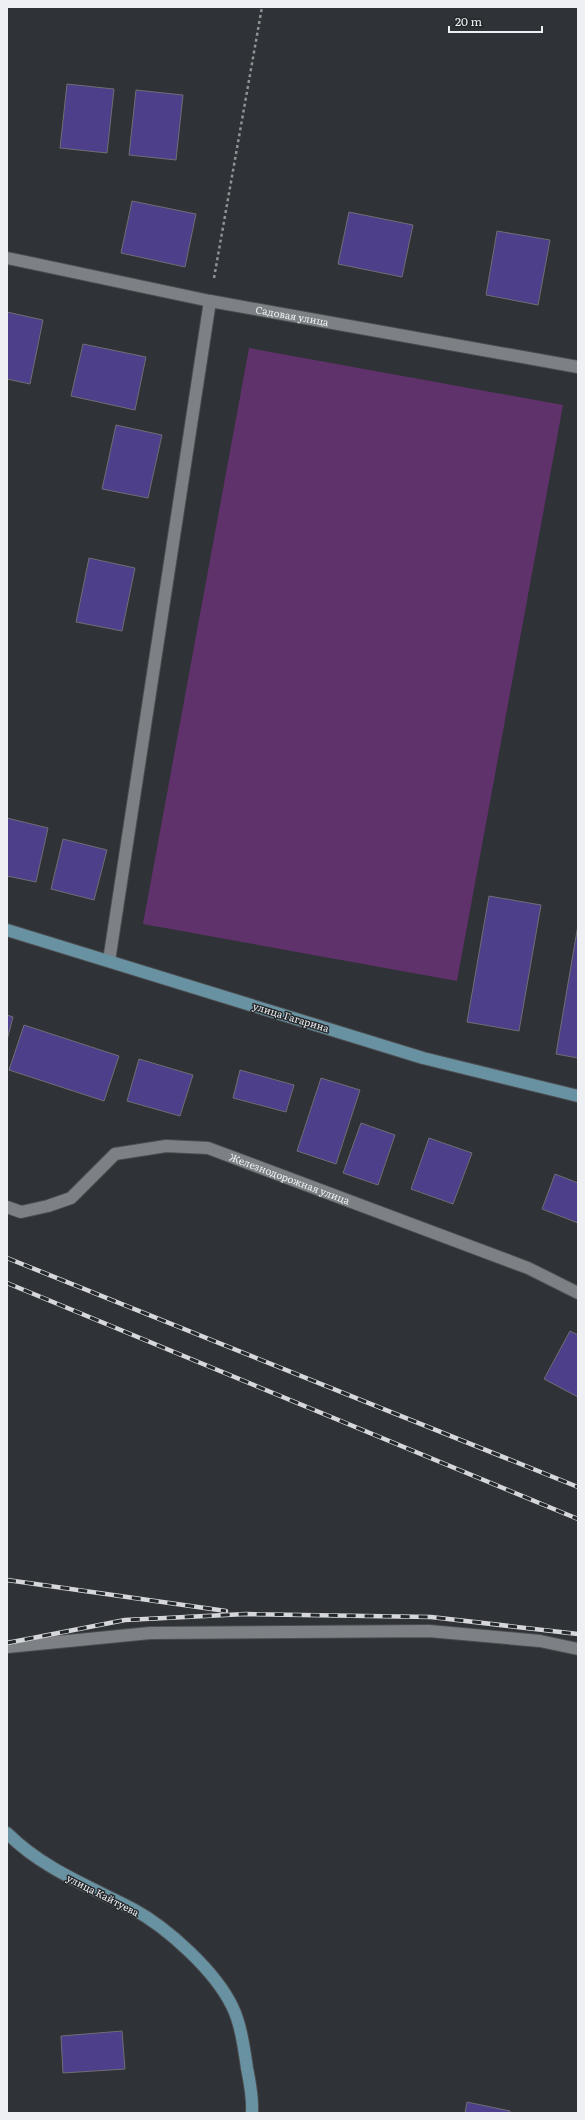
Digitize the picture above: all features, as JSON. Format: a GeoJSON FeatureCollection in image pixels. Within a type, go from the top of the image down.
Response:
{"type":"FeatureCollection","features":[{"type":"Feature","properties":{"kind":"main road","name":"улица Гагарина"},"geometry":{"type":"LineString","coordinates":[[7,930],[423,1058],[578,1096]]}},
{"type":"Feature","properties":{"kind":"main road","name":"улица Кайтуева"},"geometry":{"type":"LineString","coordinates":[[7,1833],[23,1849],[60,1874],[135,1910],[166,1931],[212,1974],[233,2007],[243,2042],[252,2100],[252,2113]]}},
{"type":"Feature","properties":{"kind":"street","name":"Садовая улица"},"geometry":{"type":"LineString","coordinates":[[7,258],[210,301],[578,367]]}},
{"type":"Feature","properties":{"kind":"street"},"geometry":{"type":"LineString","coordinates":[[109,961],[210,301]]}},
{"type":"Feature","properties":{"kind":"street","name":"Железнодорожная улица"},"geometry":{"type":"LineString","coordinates":[[7,1207],[21,1212],[48,1206],[71,1198],[115,1154],[166,1146],[208,1148],[528,1268],[578,1293]]}},
{"type":"Feature","properties":{"kind":"street"},"geometry":{"type":"LineString","coordinates":[[7,1647],[150,1633],[429,1631],[540,1641],[578,1649]]}},
{"type":"Feature","properties":{"kind":"path"},"geometry":{"type":"LineString","coordinates":[[210,301],[262,7]]}},
{"type":"Feature","properties":{"kind":"shaded area"},"geometry":{"type":"Polygon","coordinates":[[[249,348],[563,405],[457,981],[143,924],[249,348]]]}},
{"type":"Feature","properties":{"kind":"building"},"geometry":{"type":"Polygon","coordinates":[[[67,84],[114,89],[107,153],[60,148],[67,84]]]}},
{"type":"Feature","properties":{"kind":"building"},"geometry":{"type":"Polygon","coordinates":[[[136,90],[183,95],[176,160],[129,155],[136,90]]]}},
{"type":"Feature","properties":{"kind":"building"},"geometry":{"type":"Polygon","coordinates":[[[132,201],[196,214],[185,267],[121,253],[132,201]]]}},
{"type":"Feature","properties":{"kind":"building"},"geometry":{"type":"Polygon","coordinates":[[[349,212],[413,225],[402,277],[338,264],[349,212]]]}},
{"type":"Feature","properties":{"kind":"building"},"geometry":{"type":"Polygon","coordinates":[[[497,231],[550,240],[538,305],[486,295],[497,231]]]}},
{"type":"Feature","properties":{"kind":"building"},"geometry":{"type":"Polygon","coordinates":[[[7,312],[43,320],[30,384],[7,379],[7,312]]]}},
{"type":"Feature","properties":{"kind":"building"},"geometry":{"type":"Polygon","coordinates":[[[83,344],[146,357],[135,410],[71,396],[83,344]]]}},
{"type":"Feature","properties":{"kind":"building"},"geometry":{"type":"Polygon","coordinates":[[[116,425],[162,435],[148,498],[102,489],[116,425]]]}},
{"type":"Feature","properties":{"kind":"building"},"geometry":{"type":"Polygon","coordinates":[[[89,558],[135,568],[122,631],[76,622],[89,558]]]}},
{"type":"Feature","properties":{"kind":"building"},"geometry":{"type":"Polygon","coordinates":[[[7,818],[48,828],[36,882],[7,876],[7,818]]]}},
{"type":"Feature","properties":{"kind":"building"},"geometry":{"type":"Polygon","coordinates":[[[63,839],[107,850],[94,900],[51,889],[63,839]]]}},
{"type":"Feature","properties":{"kind":"building"},"geometry":{"type":"Polygon","coordinates":[[[489,896],[541,905],[519,1031],[467,1022],[489,896]]]}},
{"type":"Feature","properties":{"kind":"building"},"geometry":{"type":"Polygon","coordinates":[[[578,925],[578,1058],[556,1054],[578,925]]]}},
{"type":"Feature","properties":{"kind":"building"},"geometry":{"type":"Polygon","coordinates":[[[7,1015],[13,1017],[7,1040],[7,1015]]]}},
{"type":"Feature","properties":{"kind":"building"},"geometry":{"type":"Polygon","coordinates":[[[24,1025],[119,1056],[104,1101],[9,1070],[24,1025]]]}},
{"type":"Feature","properties":{"kind":"building"},"geometry":{"type":"Polygon","coordinates":[[[139,1059],[193,1075],[180,1116],[127,1101],[139,1059]]]}},
{"type":"Feature","properties":{"kind":"building"},"geometry":{"type":"Polygon","coordinates":[[[240,1070],[294,1085],[286,1112],[233,1098],[240,1070]]]}},
{"type":"Feature","properties":{"kind":"building"},"geometry":{"type":"Polygon","coordinates":[[[321,1078],[360,1090],[336,1164],[297,1151],[321,1078]]]}},
{"type":"Feature","properties":{"kind":"building"},"geometry":{"type":"Polygon","coordinates":[[[361,1123],[395,1135],[378,1185],[343,1173],[361,1123]]]}},
{"type":"Feature","properties":{"kind":"building"},"geometry":{"type":"Polygon","coordinates":[[[429,1138],[472,1153],[453,1204],[411,1189],[429,1138]]]}},
{"type":"Feature","properties":{"kind":"building"},"geometry":{"type":"Polygon","coordinates":[[[555,1174],[578,1183],[578,1223],[542,1209],[555,1174]]]}},
{"type":"Feature","properties":{"kind":"building"},"geometry":{"type":"Polygon","coordinates":[[[570,1331],[578,1335],[578,1397],[544,1379],[570,1331]]]}},
{"type":"Feature","properties":{"kind":"building"},"geometry":{"type":"Polygon","coordinates":[[[122,2031],[125,2069],[63,2073],[61,2036],[122,2031]]]}},
{"type":"Feature","properties":{"kind":"building"},"geometry":{"type":"Polygon","coordinates":[[[467,2102],[510,2111],[510,2113],[465,2113],[467,2102]]]}},
{"type":"Feature","properties":{"kind":"railway"},"geometry":{"type":"LineString","coordinates":[[7,1258],[578,1487]]}},
{"type":"Feature","properties":{"kind":"railway"},"geometry":{"type":"LineString","coordinates":[[7,1283],[578,1519]]}},
{"type":"Feature","properties":{"kind":"railway"},"geometry":{"type":"LineString","coordinates":[[7,1580],[226,1611]]}},
{"type":"Feature","properties":{"kind":"railway"},"geometry":{"type":"LineString","coordinates":[[7,1643],[125,1620],[246,1614],[431,1617],[578,1634]]}}]}
